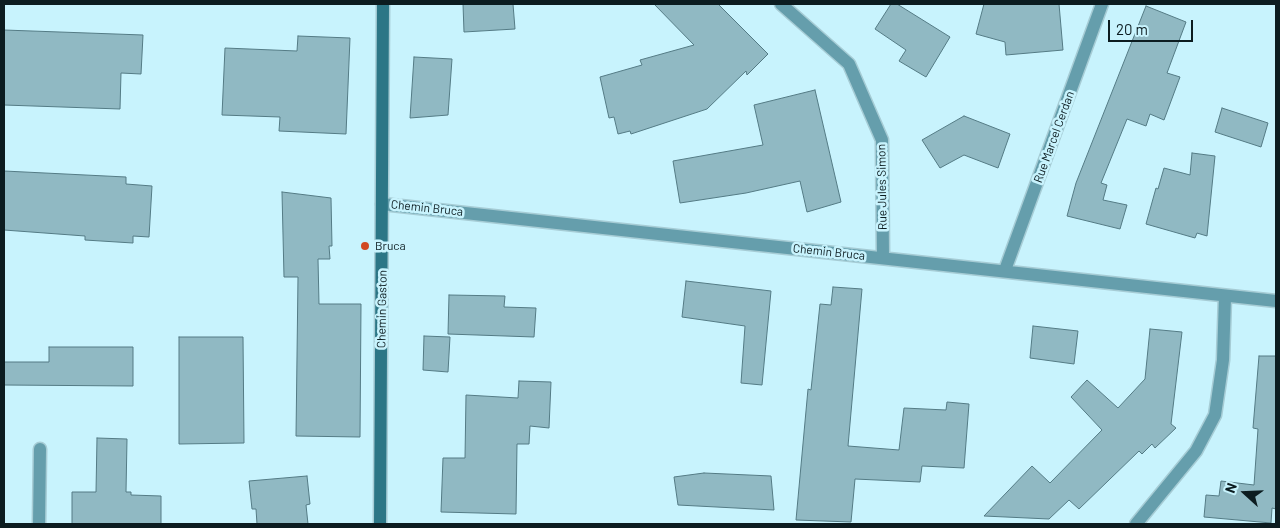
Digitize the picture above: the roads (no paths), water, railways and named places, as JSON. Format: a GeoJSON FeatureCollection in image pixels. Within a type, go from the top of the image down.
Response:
{"type":"FeatureCollection","features":[{"type":"Feature","properties":{"kind":"street","name":"Chemin Gaston"},"geometry":{"type":"LineString","coordinates":[[380,524],[383,4]]}},
{"type":"Feature","properties":{"kind":"street","name":"Rue Jules Simon"},"geometry":{"type":"LineString","coordinates":[[781,4],[849,64],[882,140],[883,258]]}},
{"type":"Feature","properties":{"kind":"street","name":"Rue Marcel Cerdan"},"geometry":{"type":"LineString","coordinates":[[1005,270],[1102,4]]}},
{"type":"Feature","properties":{"kind":"street","name":"Chemin Bruca"},"geometry":{"type":"LineString","coordinates":[[382,204],[1005,270],[1276,301]]}},
{"type":"Feature","properties":{"kind":"street"},"geometry":{"type":"LineString","coordinates":[[1136,524],[1196,451],[1215,415],[1224,360],[1225,296]]}},
{"type":"Feature","properties":{"kind":"street"},"geometry":{"type":"LineString","coordinates":[[39,524],[40,449]]}},
{"type":"Feature","properties":{"kind":"place","name":"Bruca"},"geometry":{"type":"Point","coordinates":[365,246]}}]}
